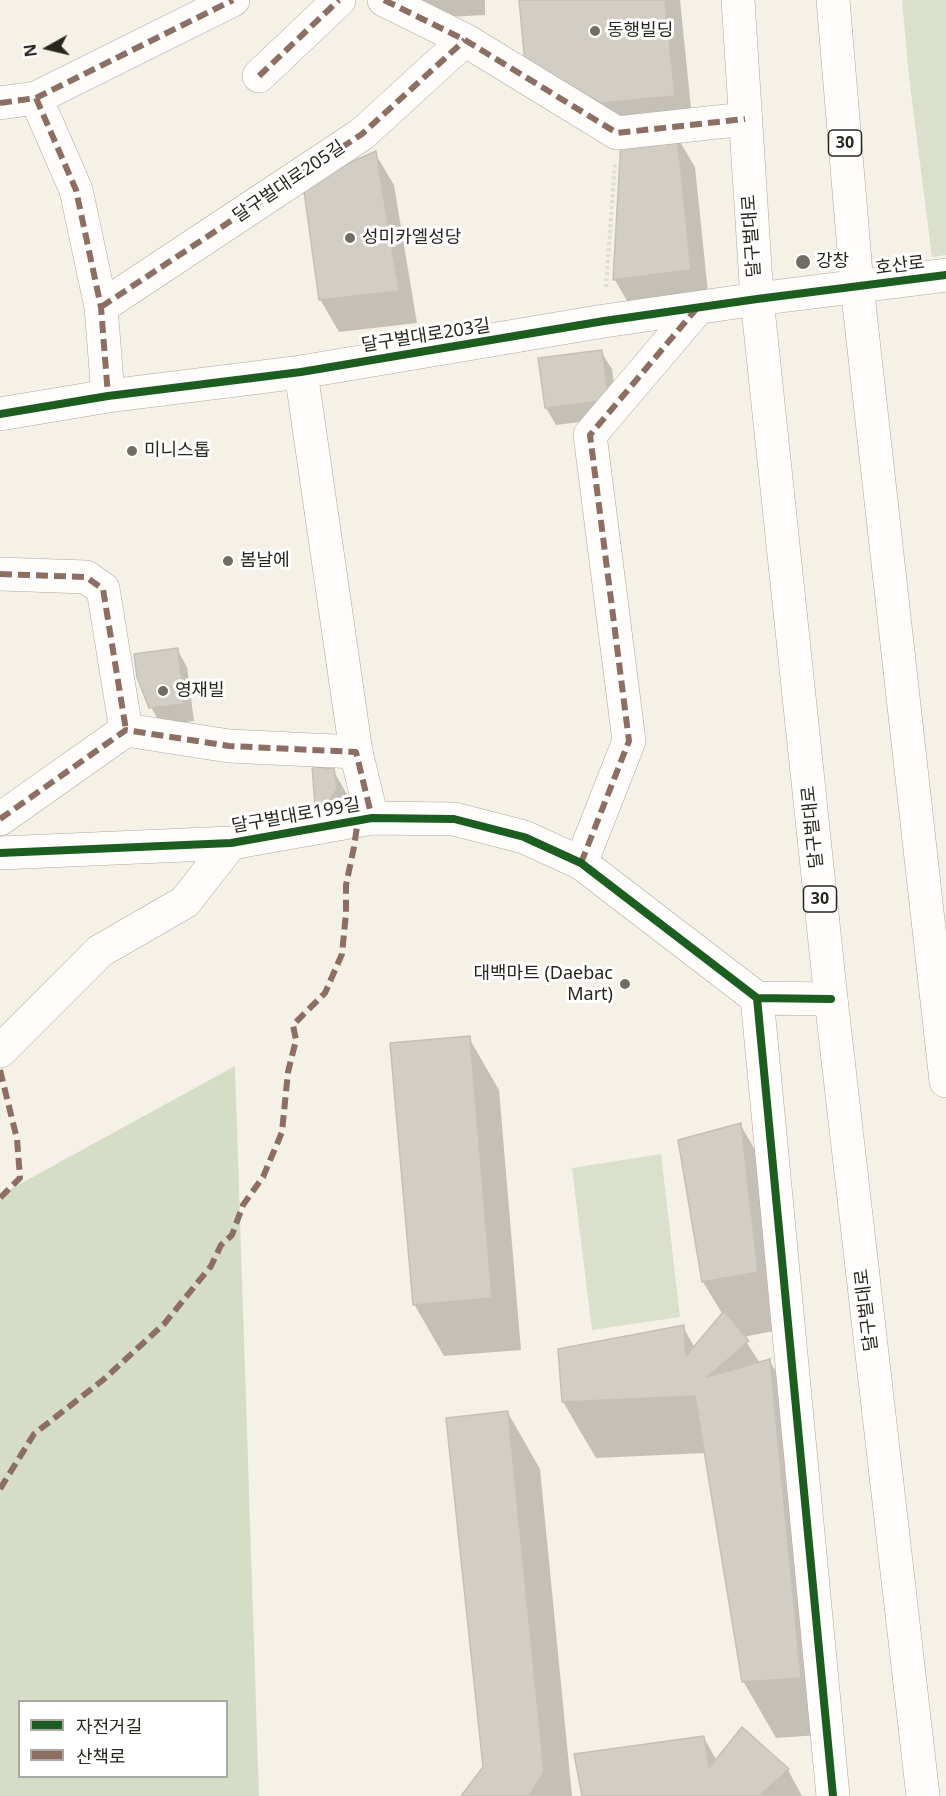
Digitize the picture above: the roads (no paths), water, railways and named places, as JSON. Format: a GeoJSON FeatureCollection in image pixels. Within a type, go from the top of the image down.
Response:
{"type":"FeatureCollection","features":[{"type":"Feature","properties":{"kind":"street"},"geometry":{"type":"LineString","coordinates":[[0,103],[36,98],[234,0]]}},
{"type":"Feature","properties":{"kind":"street"},"geometry":{"type":"LineString","coordinates":[[259,76],[339,0]]}},
{"type":"Feature","properties":{"kind":"street"},"geometry":{"type":"LineString","coordinates":[[384,0],[465,40],[617,133],[745,119]]}},
{"type":"Feature","properties":{"kind":"street","name":"달구벌대로"},"geometry":{"type":"LineString","coordinates":[[738,0],[757,299],[831,999],[923,1796]]}},
{"type":"Feature","properties":{"kind":"street","name":"30"},"geometry":{"type":"LineString","coordinates":[[833,0],[857,286],[946,1081]]}},
{"type":"Feature","properties":{"kind":"street","name":"달구벌대로205길"},"geometry":{"type":"LineString","coordinates":[[101,307],[362,134],[465,40]]}},
{"type":"Feature","properties":{"kind":"street"},"geometry":{"type":"LineString","coordinates":[[36,98],[76,190],[101,307],[108,396]]}},
{"type":"Feature","properties":{"kind":"street","name":"호산로"},"geometry":{"type":"LineString","coordinates":[[857,286],[946,275]]}},
{"type":"Feature","properties":{"kind":"street","name":"달구벌대로203길"},"geometry":{"type":"LineString","coordinates":[[0,414],[108,396],[301,372],[604,321],[857,286]]}},
{"type":"Feature","properties":{"kind":"street"},"geometry":{"type":"LineString","coordinates":[[580,863],[629,741],[590,435],[698,308]]}},
{"type":"Feature","properties":{"kind":"street","name":"달구벌대로199길"},"geometry":{"type":"LineString","coordinates":[[301,372],[356,753],[372,818]]}},
{"type":"Feature","properties":{"kind":"street"},"geometry":{"type":"LineString","coordinates":[[0,574],[86,577],[103,589],[126,730]]}},
{"type":"Feature","properties":{"kind":"street"},"geometry":{"type":"LineString","coordinates":[[0,819],[126,730],[229,746],[356,753]]}},
{"type":"Feature","properties":{"kind":"street","name":"달구벌대로199길"},"geometry":{"type":"LineString","coordinates":[[0,853],[231,843],[372,818],[454,819],[524,837],[580,863],[757,998]]}},
{"type":"Feature","properties":{"kind":"street","name":"달구벌대로199길"},"geometry":{"type":"LineString","coordinates":[[0,1051],[100,951],[185,902],[231,843]]}},
{"type":"Feature","properties":{"kind":"street"},"geometry":{"type":"LineString","coordinates":[[831,999],[757,998],[833,1796]]}},
{"type":"Feature","properties":{"kind":"place","name":"동행빌딩"},"geometry":{"type":"Point","coordinates":[595,31]}},
{"type":"Feature","properties":{"kind":"place","name":"성미카엘성당"},"geometry":{"type":"Point","coordinates":[350,238]}},
{"type":"Feature","properties":{"kind":"place","name":"강창"},"geometry":{"type":"Point","coordinates":[803,262]}},
{"type":"Feature","properties":{"kind":"place","name":"미니스톱"},"geometry":{"type":"Point","coordinates":[132,451]}},
{"type":"Feature","properties":{"kind":"place","name":"봄날에"},"geometry":{"type":"Point","coordinates":[228,561]}},
{"type":"Feature","properties":{"kind":"place","name":"영재빌"},"geometry":{"type":"Point","coordinates":[163,691]}},
{"type":"Feature","properties":{"kind":"place","name":"대백마트 (Daebac Mart)"},"geometry":{"type":"Point","coordinates":[625,984]}}]}
